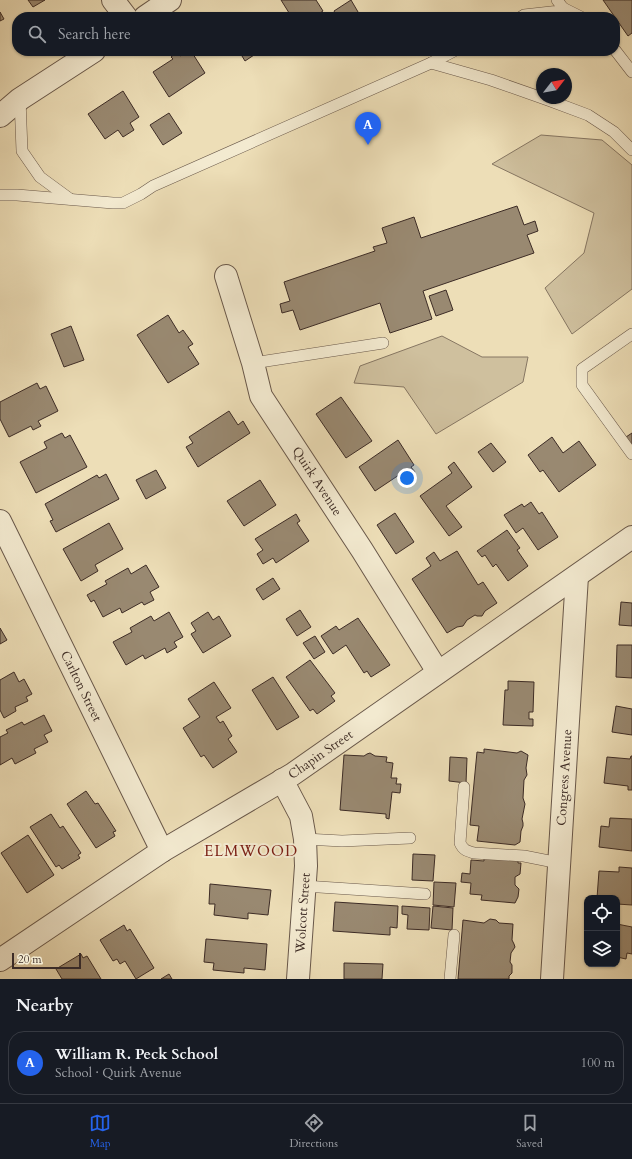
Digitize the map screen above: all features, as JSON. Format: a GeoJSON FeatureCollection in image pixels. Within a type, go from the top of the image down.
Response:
{"type":"FeatureCollection","features":[{"type":"Feature","properties":{"kind":"street"},"geometry":{"type":"LineString","coordinates":[[113,0],[122,12]]}},
{"type":"Feature","properties":{"kind":"street"},"geometry":{"type":"LineString","coordinates":[[152,12],[170,0]]}},
{"type":"Feature","properties":{"kind":"street"},"geometry":{"type":"LineString","coordinates":[[0,116],[20,99],[86,56]]}},
{"type":"Feature","properties":{"kind":"street","name":"Quirk Avenue"},"geometry":{"type":"LineString","coordinates":[[226,276],[253,363],[261,396],[362,550],[438,672]]}},
{"type":"Feature","properties":{"kind":"street","name":"Carlton Street"},"geometry":{"type":"LineString","coordinates":[[0,521],[162,851]]}},
{"type":"Feature","properties":{"kind":"street","name":"Chapin Street"},"geometry":{"type":"LineString","coordinates":[[0,960],[162,851],[299,770],[632,537]]}},
{"type":"Feature","properties":{"kind":"street","name":"Congress Avenue"},"geometry":{"type":"LineString","coordinates":[[552,979],[576,576]]}},
{"type":"Feature","properties":{"kind":"street","name":"Wolcott Street"},"geometry":{"type":"LineString","coordinates":[[282,780],[301,816],[305,839],[306,866],[298,979]]}},
{"type":"Feature","properties":{"kind":"lane"},"geometry":{"type":"LineString","coordinates":[[553,12],[560,11],[560,4]]}},
{"type":"Feature","properties":{"kind":"lane"},"geometry":{"type":"LineString","coordinates":[[560,4],[573,12]]}},
{"type":"Feature","properties":{"kind":"lane"},"geometry":{"type":"LineString","coordinates":[[0,195],[17,195],[113,203],[123,202],[141,194],[153,186],[444,56]]}},
{"type":"Feature","properties":{"kind":"lane"},"geometry":{"type":"LineString","coordinates":[[620,56],[632,72]]}},
{"type":"Feature","properties":{"kind":"lane"},"geometry":{"type":"LineString","coordinates":[[431,63],[491,80],[588,115],[614,132],[632,150]]}},
{"type":"Feature","properties":{"kind":"lane"},"geometry":{"type":"LineString","coordinates":[[20,99],[22,151],[40,177],[71,199]]}},
{"type":"Feature","properties":{"kind":"lane"},"geometry":{"type":"LineString","coordinates":[[632,334],[582,369],[582,385],[632,454]]}},
{"type":"Feature","properties":{"kind":"lane"},"geometry":{"type":"LineString","coordinates":[[253,363],[383,343]]}},
{"type":"Feature","properties":{"kind":"lane"},"geometry":{"type":"LineString","coordinates":[[464,788],[460,843],[462,848],[466,851],[474,853],[524,856],[559,863]]}},
{"type":"Feature","properties":{"kind":"lane"},"geometry":{"type":"LineString","coordinates":[[305,839],[342,841],[410,838]]}},
{"type":"Feature","properties":{"kind":"lane"},"geometry":{"type":"LineString","coordinates":[[304,886],[425,894]]}},
{"type":"Feature","properties":{"kind":"lane"},"geometry":{"type":"LineString","coordinates":[[450,979],[454,935]]}},
{"type":"Feature","properties":{"kind":"shaded area"},"geometry":{"type":"Polygon","coordinates":[[[541,135],[602,140],[632,165],[632,289],[572,334],[545,288],[584,253],[594,213],[492,164],[541,135]]]}},
{"type":"Feature","properties":{"kind":"shaded area"},"geometry":{"type":"Polygon","coordinates":[[[442,336],[482,357],[528,357],[523,382],[436,434],[404,387],[354,383],[360,366],[442,336]]]}},
{"type":"Feature","properties":{"kind":"building"},"geometry":{"type":"Polygon","coordinates":[[[28,0],[45,0],[33,7],[28,0]]]}},
{"type":"Feature","properties":{"kind":"building"},"geometry":{"type":"Polygon","coordinates":[[[281,0],[316,0],[323,11],[322,12],[288,12],[281,0]]]}},
{"type":"Feature","properties":{"kind":"building"},"geometry":{"type":"Polygon","coordinates":[[[351,0],[358,12],[334,12],[351,0]]]}},
{"type":"Feature","properties":{"kind":"building"},"geometry":{"type":"Polygon","coordinates":[[[603,0],[632,0],[632,33],[628,36],[620,24],[620,12],[611,12],[603,0]]]}},
{"type":"Feature","properties":{"kind":"building"},"geometry":{"type":"Polygon","coordinates":[[[0,12],[4,19],[0,21],[0,12]]]}},
{"type":"Feature","properties":{"kind":"building"},"geometry":{"type":"Polygon","coordinates":[[[194,56],[205,73],[169,97],[153,72],[173,59],[171,57],[194,56]]]}},
{"type":"Feature","properties":{"kind":"building"},"geometry":{"type":"Polygon","coordinates":[[[242,56],[252,56],[245,61],[242,56]]]}},
{"type":"Feature","properties":{"kind":"building"},"geometry":{"type":"Polygon","coordinates":[[[123,91],[139,117],[130,123],[134,130],[123,137],[118,130],[105,139],[88,114],[123,91]]]}},
{"type":"Feature","properties":{"kind":"building"},"geometry":{"type":"Polygon","coordinates":[[[169,113],[182,133],[163,145],[150,125],[169,113]]]}},
{"type":"Feature","properties":{"kind":"building"},"geometry":{"type":"Polygon","coordinates":[[[517,206],[524,225],[535,221],[538,231],[527,235],[534,253],[423,291],[432,319],[390,333],[380,303],[300,330],[293,310],[282,313],[280,304],[290,301],[284,282],[375,251],[373,247],[387,243],[382,228],[414,217],[421,238],[517,206]]]}},
{"type":"Feature","properties":{"kind":"building"},"geometry":{"type":"Polygon","coordinates":[[[446,290],[453,310],[436,316],[429,296],[446,290]]]}},
{"type":"Feature","properties":{"kind":"building"},"geometry":{"type":"Polygon","coordinates":[[[168,315],[179,333],[183,330],[193,344],[188,347],[199,364],[168,383],[137,335],[168,315]]]}},
{"type":"Feature","properties":{"kind":"building"},"geometry":{"type":"Polygon","coordinates":[[[71,326],[84,360],[64,367],[51,334],[71,326]]]}},
{"type":"Feature","properties":{"kind":"building"},"geometry":{"type":"Polygon","coordinates":[[[37,383],[40,389],[46,386],[58,411],[38,421],[41,426],[33,430],[31,426],[9,437],[0,419],[0,402],[37,383]]]}},
{"type":"Feature","properties":{"kind":"building"},"geometry":{"type":"Polygon","coordinates":[[[341,397],[372,441],[346,458],[316,414],[341,397]]]}},
{"type":"Feature","properties":{"kind":"building"},"geometry":{"type":"Polygon","coordinates":[[[229,411],[238,425],[243,421],[250,433],[198,467],[186,447],[193,443],[189,437],[229,411]]]}},
{"type":"Feature","properties":{"kind":"building"},"geometry":{"type":"Polygon","coordinates":[[[62,433],[65,438],[70,435],[87,467],[36,493],[20,462],[47,448],[44,442],[62,433]]]}},
{"type":"Feature","properties":{"kind":"building"},"geometry":{"type":"Polygon","coordinates":[[[632,433],[632,446],[626,437],[632,433]]]}},
{"type":"Feature","properties":{"kind":"building"},"geometry":{"type":"Polygon","coordinates":[[[552,437],[563,453],[579,441],[596,465],[559,492],[543,470],[540,472],[528,455],[552,437]]]}},
{"type":"Feature","properties":{"kind":"building"},"geometry":{"type":"Polygon","coordinates":[[[398,440],[414,465],[411,467],[415,472],[405,478],[402,473],[375,491],[359,467],[398,440]]]}},
{"type":"Feature","properties":{"kind":"building"},"geometry":{"type":"Polygon","coordinates":[[[491,443],[506,462],[493,472],[478,452],[491,443]]]}},
{"type":"Feature","properties":{"kind":"building"},"geometry":{"type":"Polygon","coordinates":[[[454,462],[472,487],[446,506],[462,527],[449,536],[420,496],[452,473],[448,467],[454,462]]]}},
{"type":"Feature","properties":{"kind":"building"},"geometry":{"type":"Polygon","coordinates":[[[156,470],[166,488],[146,499],[136,480],[156,470]]]}},
{"type":"Feature","properties":{"kind":"building"},"geometry":{"type":"Polygon","coordinates":[[[106,474],[119,499],[56,532],[50,521],[53,520],[45,504],[97,475],[99,478],[106,474]]]}},
{"type":"Feature","properties":{"kind":"building"},"geometry":{"type":"Polygon","coordinates":[[[260,480],[276,505],[244,526],[227,501],[260,480]]]}},
{"type":"Feature","properties":{"kind":"building"},"geometry":{"type":"Polygon","coordinates":[[[531,502],[539,514],[542,512],[558,537],[538,550],[523,528],[516,533],[504,515],[522,504],[524,507],[531,502]]]}},
{"type":"Feature","properties":{"kind":"building"},"geometry":{"type":"Polygon","coordinates":[[[395,513],[414,542],[396,554],[377,525],[395,513]]]}},
{"type":"Feature","properties":{"kind":"building"},"geometry":{"type":"Polygon","coordinates":[[[296,514],[300,521],[297,523],[309,541],[276,563],[273,558],[263,564],[257,554],[263,550],[255,539],[296,514]]]}},
{"type":"Feature","properties":{"kind":"building"},"geometry":{"type":"Polygon","coordinates":[[[109,523],[123,549],[95,565],[98,571],[81,581],[63,549],[109,523]]]}},
{"type":"Feature","properties":{"kind":"building"},"geometry":{"type":"Polygon","coordinates":[[[507,530],[520,548],[517,550],[528,566],[508,581],[496,564],[493,567],[485,555],[482,557],[477,551],[507,530]]]}},
{"type":"Feature","properties":{"kind":"building"},"geometry":{"type":"Polygon","coordinates":[[[457,551],[478,585],[483,582],[497,603],[485,611],[482,616],[475,615],[467,620],[463,626],[457,627],[447,633],[412,579],[431,566],[426,558],[434,552],[440,561],[457,551]]]}},
{"type":"Feature","properties":{"kind":"building"},"geometry":{"type":"Polygon","coordinates":[[[146,565],[159,587],[150,592],[154,600],[144,605],[142,602],[122,613],[120,608],[103,617],[94,600],[91,602],[87,595],[107,584],[105,581],[128,568],[131,574],[146,565]]]}},
{"type":"Feature","properties":{"kind":"building"},"geometry":{"type":"Polygon","coordinates":[[[273,578],[280,589],[263,600],[256,589],[273,578]]]}},
{"type":"Feature","properties":{"kind":"building"},"geometry":{"type":"Polygon","coordinates":[[[621,602],[632,603],[632,626],[619,625],[621,602]]]}},
{"type":"Feature","properties":{"kind":"building"},"geometry":{"type":"Polygon","coordinates":[[[300,610],[311,627],[297,636],[286,619],[300,610]]]}},
{"type":"Feature","properties":{"kind":"building"},"geometry":{"type":"Polygon","coordinates":[[[169,612],[183,637],[174,642],[177,647],[167,653],[165,648],[145,659],[143,655],[126,665],[113,642],[132,632],[130,628],[151,616],[154,621],[169,612]]]}},
{"type":"Feature","properties":{"kind":"building"},"geometry":{"type":"Polygon","coordinates":[[[208,612],[213,620],[219,616],[231,636],[203,653],[191,634],[196,631],[191,623],[208,612]]]}},
{"type":"Feature","properties":{"kind":"building"},"geometry":{"type":"Polygon","coordinates":[[[358,618],[390,665],[371,677],[367,671],[364,673],[346,645],[333,654],[321,636],[336,626],[339,630],[358,618]]]}},
{"type":"Feature","properties":{"kind":"building"},"geometry":{"type":"Polygon","coordinates":[[[0,628],[7,640],[0,644],[0,628]]]}},
{"type":"Feature","properties":{"kind":"building"},"geometry":{"type":"Polygon","coordinates":[[[315,636],[325,652],[314,659],[303,643],[315,636]]]}},
{"type":"Feature","properties":{"kind":"building"},"geometry":{"type":"Polygon","coordinates":[[[617,645],[632,645],[632,678],[616,677],[617,645]]]}},
{"type":"Feature","properties":{"kind":"building"},"geometry":{"type":"Polygon","coordinates":[[[310,660],[335,693],[331,696],[335,701],[317,714],[313,709],[310,711],[286,677],[310,660]]]}},
{"type":"Feature","properties":{"kind":"building"},"geometry":{"type":"Polygon","coordinates":[[[14,672],[19,682],[24,679],[32,694],[26,697],[28,701],[15,707],[16,711],[4,718],[0,710],[0,680],[14,672]]]}},
{"type":"Feature","properties":{"kind":"building"},"geometry":{"type":"Polygon","coordinates":[[[273,677],[299,717],[277,730],[252,690],[273,677]]]}},
{"type":"Feature","properties":{"kind":"building"},"geometry":{"type":"Polygon","coordinates":[[[508,681],[534,682],[533,712],[529,712],[529,719],[533,719],[533,726],[503,725],[505,690],[508,690],[508,681]]]}},
{"type":"Feature","properties":{"kind":"building"},"geometry":{"type":"Polygon","coordinates":[[[214,682],[231,708],[216,717],[220,723],[223,721],[232,736],[228,739],[237,752],[213,768],[204,755],[201,757],[183,728],[200,717],[188,699],[214,682]]]}},
{"type":"Feature","properties":{"kind":"building"},"geometry":{"type":"Polygon","coordinates":[[[616,706],[632,709],[632,735],[612,732],[616,706]]]}},
{"type":"Feature","properties":{"kind":"building"},"geometry":{"type":"Polygon","coordinates":[[[44,715],[52,731],[44,735],[48,742],[34,749],[36,753],[15,764],[12,758],[0,765],[0,737],[8,733],[6,730],[22,722],[24,725],[44,715]]]}},
{"type":"Feature","properties":{"kind":"building"},"geometry":{"type":"Polygon","coordinates":[[[484,749],[517,753],[521,751],[528,755],[526,768],[527,775],[524,780],[523,798],[525,804],[522,819],[523,826],[520,842],[515,845],[477,841],[479,826],[470,825],[477,752],[484,753],[484,749]]]}},
{"type":"Feature","properties":{"kind":"building"},"geometry":{"type":"Polygon","coordinates":[[[370,753],[375,756],[387,757],[386,762],[393,763],[391,778],[397,778],[396,784],[401,784],[400,793],[392,792],[389,819],[386,818],[386,814],[340,810],[344,755],[364,756],[370,753]]]}},
{"type":"Feature","properties":{"kind":"building"},"geometry":{"type":"Polygon","coordinates":[[[631,756],[632,790],[628,790],[628,786],[604,783],[607,757],[630,759],[631,756]]]}},
{"type":"Feature","properties":{"kind":"building"},"geometry":{"type":"Polygon","coordinates":[[[450,757],[467,758],[466,783],[449,781],[450,757]]]}},
{"type":"Feature","properties":{"kind":"building"},"geometry":{"type":"Polygon","coordinates":[[[86,791],[95,804],[98,803],[116,831],[113,832],[115,836],[96,848],[67,804],[86,791]]]}},
{"type":"Feature","properties":{"kind":"building"},"geometry":{"type":"Polygon","coordinates":[[[51,814],[60,828],[63,826],[81,853],[78,855],[80,858],[62,869],[59,865],[56,867],[30,827],[51,814]]]}},
{"type":"Feature","properties":{"kind":"building"},"geometry":{"type":"Polygon","coordinates":[[[610,818],[632,819],[632,851],[599,847],[601,826],[609,827],[610,818]]]}},
{"type":"Feature","properties":{"kind":"building"},"geometry":{"type":"Polygon","coordinates":[[[28,835],[54,875],[27,893],[1,853],[28,835]]]}},
{"type":"Feature","properties":{"kind":"building"},"geometry":{"type":"Polygon","coordinates":[[[413,854],[435,855],[433,881],[412,880],[413,854]]]}},
{"type":"Feature","properties":{"kind":"building"},"geometry":{"type":"Polygon","coordinates":[[[484,856],[518,859],[518,863],[521,863],[520,874],[515,877],[515,885],[519,889],[518,897],[515,903],[481,900],[482,895],[470,894],[471,883],[461,882],[462,873],[470,874],[471,860],[484,861],[484,856]]]}},
{"type":"Feature","properties":{"kind":"building"},"geometry":{"type":"Polygon","coordinates":[[[619,867],[632,868],[632,905],[620,904],[620,895],[597,895],[599,871],[619,872],[619,867]]]}},
{"type":"Feature","properties":{"kind":"building"},"geometry":{"type":"Polygon","coordinates":[[[434,882],[456,883],[454,907],[433,905],[434,882]]]}},
{"type":"Feature","properties":{"kind":"building"},"geometry":{"type":"Polygon","coordinates":[[[210,884],[271,890],[268,915],[248,913],[248,919],[214,915],[215,904],[209,904],[210,884]]]}},
{"type":"Feature","properties":{"kind":"building"},"geometry":{"type":"Polygon","coordinates":[[[335,902],[398,906],[397,928],[390,927],[390,935],[333,931],[335,902]]]}},
{"type":"Feature","properties":{"kind":"building"},"geometry":{"type":"Polygon","coordinates":[[[402,906],[430,908],[429,930],[407,929],[408,915],[402,914],[402,906]]]}},
{"type":"Feature","properties":{"kind":"building"},"geometry":{"type":"Polygon","coordinates":[[[433,906],[453,908],[452,930],[431,928],[433,906]]]}},
{"type":"Feature","properties":{"kind":"building"},"geometry":{"type":"Polygon","coordinates":[[[490,919],[496,920],[499,923],[513,924],[512,940],[515,947],[511,953],[510,962],[512,965],[512,973],[509,976],[509,979],[458,979],[463,920],[484,923],[490,919]]]}},
{"type":"Feature","properties":{"kind":"building"},"geometry":{"type":"Polygon","coordinates":[[[124,925],[127,931],[130,929],[154,968],[136,979],[125,961],[120,964],[117,959],[113,961],[100,940],[124,925]]]}},
{"type":"Feature","properties":{"kind":"building"},"geometry":{"type":"Polygon","coordinates":[[[620,925],[632,927],[632,954],[627,953],[626,959],[620,958],[620,925]]]}},
{"type":"Feature","properties":{"kind":"building"},"geometry":{"type":"Polygon","coordinates":[[[206,939],[267,944],[265,970],[244,968],[244,973],[213,970],[214,963],[204,962],[206,939]]]}},
{"type":"Feature","properties":{"kind":"building"},"geometry":{"type":"Polygon","coordinates":[[[81,954],[83,958],[87,956],[101,979],[62,979],[56,969],[81,954]]]}},
{"type":"Feature","properties":{"kind":"building"},"geometry":{"type":"Polygon","coordinates":[[[344,963],[383,964],[382,979],[344,979],[344,963]]]}},
{"type":"Feature","properties":{"kind":"building"},"geometry":{"type":"Polygon","coordinates":[[[169,974],[172,979],[161,979],[169,974]]]}},
{"type":"Feature","properties":{"kind":"place","name":"William R. Peck School"},"geometry":{"type":"Point","coordinates":[368,145]}},
{"type":"Feature","properties":{"kind":"district","name":"ELMWOOD"},"geometry":{"type":"Point","coordinates":[251,851]}}]}
